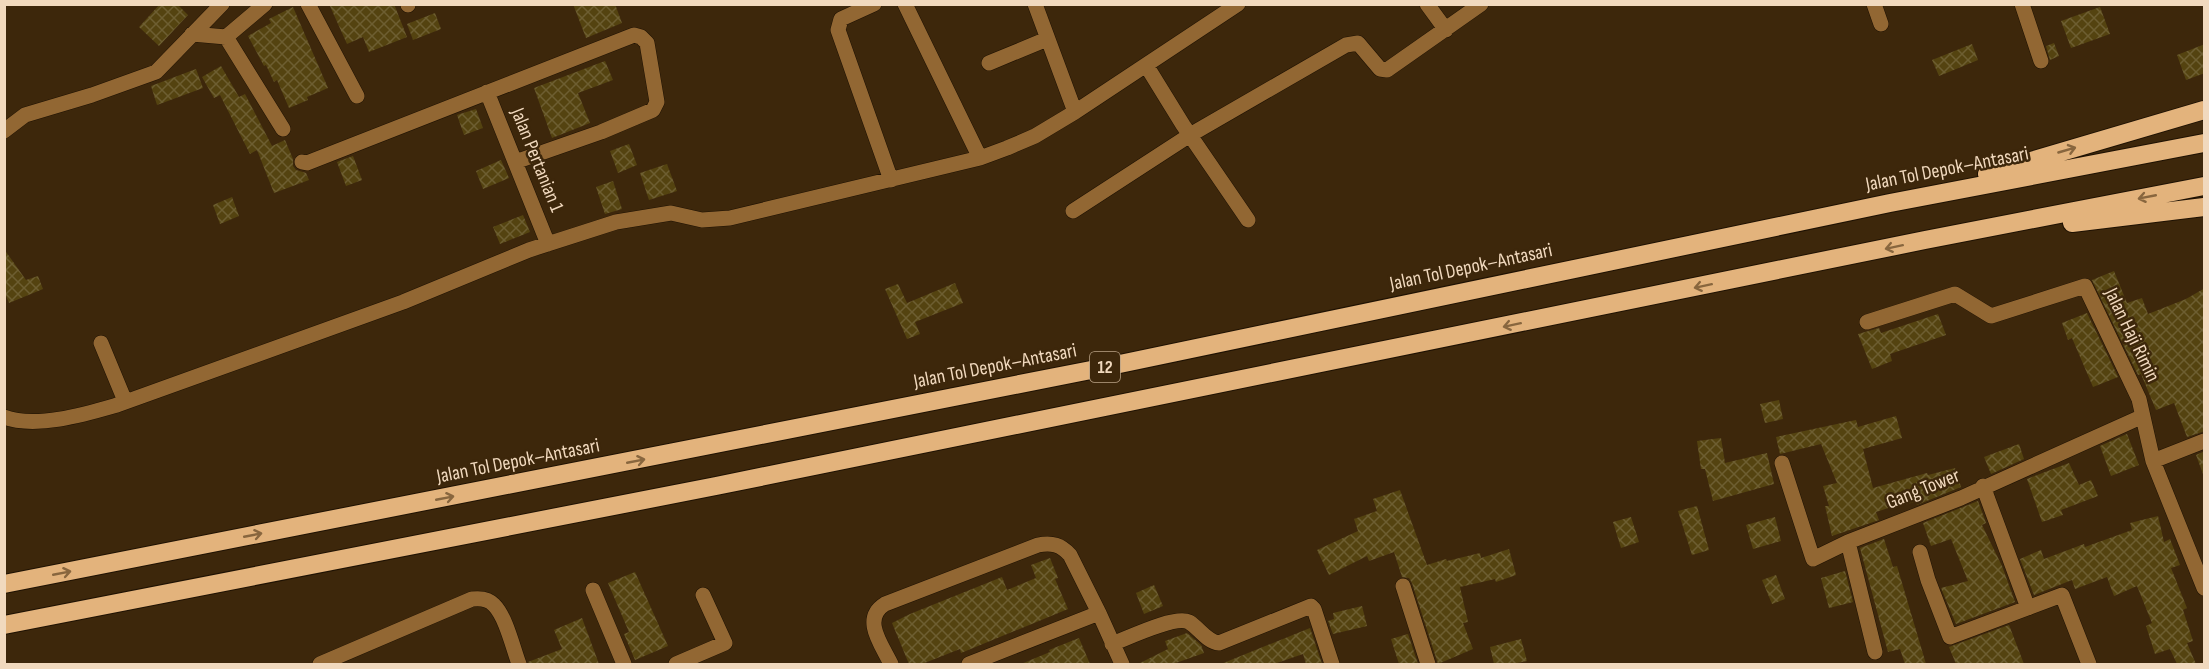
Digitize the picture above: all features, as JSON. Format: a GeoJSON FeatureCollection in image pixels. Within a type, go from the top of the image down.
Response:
{"type":"FeatureCollection","features":[{"type":"Feature","properties":{"kind":"highway"},"geometry":{"type":"LineString","coordinates":[[1890,202],[2205,110]]}},
{"type":"Feature","properties":{"kind":"highway","name":"Jalan Tol Depok–Antasari"},"geometry":{"type":"LineString","coordinates":[[4,584],[1080,372],[1890,202],[2205,143]]}},
{"type":"Feature","properties":{"kind":"highway","name":"12"},"geometry":{"type":"LineString","coordinates":[[4,625],[728,484],[1925,240],[2205,186]]}},
{"type":"Feature","properties":{"kind":"highway"},"geometry":{"type":"LineString","coordinates":[[1925,240],[2205,207]]}},
{"type":"Feature","properties":{"kind":"street"},"geometry":{"type":"LineString","coordinates":[[4,131],[25,115],[92,95],[156,72],[222,4]]}},
{"type":"Feature","properties":{"kind":"street"},"geometry":{"type":"LineString","coordinates":[[192,34],[226,37],[265,4]]}},
{"type":"Feature","properties":{"kind":"street"},"geometry":{"type":"LineString","coordinates":[[308,4],[357,96]]}},
{"type":"Feature","properties":{"kind":"street"},"geometry":{"type":"LineString","coordinates":[[874,4],[846,16],[838,24],[838,30],[891,180]]}},
{"type":"Feature","properties":{"kind":"street"},"geometry":{"type":"LineString","coordinates":[[905,4],[980,158]]}},
{"type":"Feature","properties":{"kind":"street"},"geometry":{"type":"LineString","coordinates":[[1035,4],[1075,112]]}},
{"type":"Feature","properties":{"kind":"street"},"geometry":{"type":"LineString","coordinates":[[4,417],[18,421],[51,420],[94,412],[403,302],[529,250],[616,222],[671,213],[702,220],[730,218],[980,158],[1035,136],[1238,4]]}},
{"type":"Feature","properties":{"kind":"street"},"geometry":{"type":"LineString","coordinates":[[1427,4],[1446,30]]}},
{"type":"Feature","properties":{"kind":"street"},"geometry":{"type":"LineString","coordinates":[[1073,211],[1190,135],[1346,45],[1358,43],[1380,69],[1387,70],[1481,4]]}},
{"type":"Feature","properties":{"kind":"street"},"geometry":{"type":"LineString","coordinates":[[1874,4],[1881,24]]}},
{"type":"Feature","properties":{"kind":"street"},"geometry":{"type":"LineString","coordinates":[[2022,4],[2041,61]]}},
{"type":"Feature","properties":{"kind":"street"},"geometry":{"type":"LineString","coordinates":[[302,162],[307,163],[634,35],[641,37],[647,43],[657,102],[653,110],[601,132],[515,162]]}},
{"type":"Feature","properties":{"kind":"street"},"geometry":{"type":"LineString","coordinates":[[226,37],[283,129]]}},
{"type":"Feature","properties":{"kind":"street"},"geometry":{"type":"LineString","coordinates":[[989,63],[1047,39]]}},
{"type":"Feature","properties":{"kind":"street"},"geometry":{"type":"LineString","coordinates":[[1146,65],[1248,220]]}},
{"type":"Feature","properties":{"kind":"street","name":"Jalan Pertanian 1"},"geometry":{"type":"LineString","coordinates":[[487,92],[548,244]]}},
{"type":"Feature","properties":{"kind":"street","name":"Jalan Haji Rimin"},"geometry":{"type":"LineString","coordinates":[[1867,322],[1954,294],[1991,316],[2085,286],[2139,399],[2141,417],[2153,461],[2205,588]]}},
{"type":"Feature","properties":{"kind":"street"},"geometry":{"type":"LineString","coordinates":[[101,343],[125,401]]}},
{"type":"Feature","properties":{"kind":"street","name":"Gang Tower"},"geometry":{"type":"LineString","coordinates":[[1782,463],[1813,559],[1848,542],[1960,498],[2141,417]]}},
{"type":"Feature","properties":{"kind":"street"},"geometry":{"type":"LineString","coordinates":[[2153,461],[2205,441]]}},
{"type":"Feature","properties":{"kind":"street"},"geometry":{"type":"LineString","coordinates":[[1983,486],[2028,608]]}},
{"type":"Feature","properties":{"kind":"street"},"geometry":{"type":"LineString","coordinates":[[1848,542],[1875,652]]}},
{"type":"Feature","properties":{"kind":"street"},"geometry":{"type":"LineString","coordinates":[[891,664],[873,625],[873,615],[877,609],[1047,543],[1064,549],[1070,555],[1122,664]]}},
{"type":"Feature","properties":{"kind":"street"},"geometry":{"type":"LineString","coordinates":[[1920,552],[1950,638],[2062,595],[2089,664]]}},
{"type":"Feature","properties":{"kind":"street"},"geometry":{"type":"LineString","coordinates":[[1403,586],[1428,664]]}},
{"type":"Feature","properties":{"kind":"street"},"geometry":{"type":"LineString","coordinates":[[593,590],[624,664]]}},
{"type":"Feature","properties":{"kind":"street"},"geometry":{"type":"LineString","coordinates":[[676,664],[725,643],[703,594]]}},
{"type":"Feature","properties":{"kind":"street"},"geometry":{"type":"LineString","coordinates":[[320,664],[472,599],[481,598],[494,605],[500,613],[519,664]]}},
{"type":"Feature","properties":{"kind":"street"},"geometry":{"type":"LineString","coordinates":[[1113,644],[1180,620],[1192,624],[1211,640],[1219,643],[1311,606],[1332,664]]}},
{"type":"Feature","properties":{"kind":"street"},"geometry":{"type":"LineString","coordinates":[[969,664],[1099,613]]}},
{"type":"Feature","properties":{"kind":"building"},"geometry":{"type":"Polygon","coordinates":[[[160,4],[177,4],[188,15],[159,46],[139,27],[160,4]]]}},
{"type":"Feature","properties":{"kind":"building"},"geometry":{"type":"Polygon","coordinates":[[[329,4],[394,4],[407,37],[369,52],[363,37],[347,44],[329,4]]]}},
{"type":"Feature","properties":{"kind":"building"},"geometry":{"type":"Polygon","coordinates":[[[573,4],[615,4],[622,23],[586,38],[573,4]]]}},
{"type":"Feature","properties":{"kind":"building"},"geometry":{"type":"Polygon","coordinates":[[[293,7],[328,88],[289,108],[277,80],[274,82],[248,36],[271,23],[269,19],[293,7]]]}},
{"type":"Feature","properties":{"kind":"building"},"geometry":{"type":"Polygon","coordinates":[[[2100,7],[2110,34],[2071,48],[2061,21],[2100,7]]]}},
{"type":"Feature","properties":{"kind":"building"},"geometry":{"type":"Polygon","coordinates":[[[435,13],[441,29],[413,40],[407,24],[435,13]]]}},
{"type":"Feature","properties":{"kind":"building"},"geometry":{"type":"Polygon","coordinates":[[[2054,43],[2059,56],[2050,60],[2046,46],[2054,43]]]}},
{"type":"Feature","properties":{"kind":"building"},"geometry":{"type":"Polygon","coordinates":[[[1972,44],[1978,60],[1939,76],[1932,60],[1972,44]]]}},
{"type":"Feature","properties":{"kind":"building"},"geometry":{"type":"Polygon","coordinates":[[[2205,44],[2205,73],[2186,80],[2177,55],[2205,44]]]}},
{"type":"Feature","properties":{"kind":"building"},"geometry":{"type":"Polygon","coordinates":[[[605,61],[613,80],[578,93],[590,123],[552,138],[534,88],[605,61]]]}},
{"type":"Feature","properties":{"kind":"building"},"geometry":{"type":"Polygon","coordinates":[[[221,66],[239,97],[245,94],[272,146],[285,140],[293,159],[293,166],[296,170],[306,173],[309,180],[274,193],[257,150],[250,154],[220,95],[214,98],[202,77],[221,66]]]}},
{"type":"Feature","properties":{"kind":"building"},"geometry":{"type":"Polygon","coordinates":[[[196,69],[203,88],[157,105],[151,86],[196,69]]]}},
{"type":"Feature","properties":{"kind":"building"},"geometry":{"type":"Polygon","coordinates":[[[476,109],[483,128],[464,135],[457,115],[476,109]]]}},
{"type":"Feature","properties":{"kind":"building"},"geometry":{"type":"Polygon","coordinates":[[[629,144],[637,165],[618,173],[610,151],[629,144]]]}},
{"type":"Feature","properties":{"kind":"building"},"geometry":{"type":"Polygon","coordinates":[[[353,156],[362,180],[346,186],[337,162],[353,156]]]}},
{"type":"Feature","properties":{"kind":"building"},"geometry":{"type":"Polygon","coordinates":[[[501,160],[509,178],[483,189],[476,171],[501,160]]]}},
{"type":"Feature","properties":{"kind":"building"},"geometry":{"type":"Polygon","coordinates":[[[667,164],[677,191],[649,200],[640,173],[667,164]]]}},
{"type":"Feature","properties":{"kind":"building"},"geometry":{"type":"Polygon","coordinates":[[[613,181],[622,209],[605,214],[596,187],[613,181]]]}},
{"type":"Feature","properties":{"kind":"building"},"geometry":{"type":"Polygon","coordinates":[[[232,197],[239,216],[220,224],[213,205],[232,197]]]}},
{"type":"Feature","properties":{"kind":"building"},"geometry":{"type":"Polygon","coordinates":[[[523,215],[530,232],[500,244],[493,227],[523,215]]]}},
{"type":"Feature","properties":{"kind":"building"},"geometry":{"type":"Polygon","coordinates":[[[4,249],[26,280],[38,276],[43,289],[9,303],[4,291],[4,249]]]}},
{"type":"Feature","properties":{"kind":"building"},"geometry":{"type":"Polygon","coordinates":[[[2114,271],[2127,303],[2142,298],[2148,314],[2186,299],[2205,288],[2205,431],[2187,437],[2174,403],[2156,410],[2141,374],[2138,375],[2092,280],[2114,271]]]}},
{"type":"Feature","properties":{"kind":"building"},"geometry":{"type":"Polygon","coordinates":[[[955,283],[963,303],[915,322],[920,334],[907,339],[885,289],[898,284],[907,303],[955,283]]]}},
{"type":"Feature","properties":{"kind":"building"},"geometry":{"type":"Polygon","coordinates":[[[2087,313],[2118,377],[2093,387],[2072,338],[2068,340],[2062,323],[2087,313]]]}},
{"type":"Feature","properties":{"kind":"building"},"geometry":{"type":"Polygon","coordinates":[[[1938,314],[1946,335],[1890,354],[1892,361],[1872,369],[1858,334],[1879,328],[1881,333],[1938,314]]]}},
{"type":"Feature","properties":{"kind":"building"},"geometry":{"type":"Polygon","coordinates":[[[1779,400],[1783,419],[1765,423],[1760,404],[1779,400]]]}},
{"type":"Feature","properties":{"kind":"building"},"geometry":{"type":"Polygon","coordinates":[[[1896,416],[1902,438],[1863,449],[1873,488],[1955,468],[1961,487],[1917,505],[1915,502],[1904,505],[1904,503],[1876,512],[1879,520],[1832,536],[1825,506],[1829,506],[1823,486],[1837,483],[1821,444],[1780,454],[1776,437],[1856,420],[1858,427],[1896,416]]]}},
{"type":"Feature","properties":{"kind":"building"},"geometry":{"type":"Polygon","coordinates":[[[2127,434],[2139,465],[2111,476],[2100,446],[2127,434]]]}},
{"type":"Feature","properties":{"kind":"building"},"geometry":{"type":"Polygon","coordinates":[[[1721,438],[1725,463],[1767,453],[1774,484],[1713,501],[1705,469],[1701,469],[1697,441],[1721,438]]]}},
{"type":"Feature","properties":{"kind":"building"},"geometry":{"type":"Polygon","coordinates":[[[2019,444],[2024,459],[1991,474],[1984,457],[2019,444]]]}},
{"type":"Feature","properties":{"kind":"building"},"geometry":{"type":"Polygon","coordinates":[[[2205,451],[2205,473],[2203,474],[2196,455],[2205,451]]]}},
{"type":"Feature","properties":{"kind":"building"},"geometry":{"type":"Polygon","coordinates":[[[2069,463],[2079,485],[2091,480],[2098,496],[2061,510],[2063,515],[2042,522],[2027,479],[2069,463]]]}},
{"type":"Feature","properties":{"kind":"building"},"geometry":{"type":"Polygon","coordinates":[[[1400,490],[1427,565],[1480,553],[1481,558],[1509,549],[1516,575],[1496,582],[1495,579],[1460,587],[1468,622],[1463,623],[1473,649],[1438,664],[1412,583],[1409,578],[1402,577],[1394,552],[1369,561],[1367,556],[1329,575],[1317,550],[1358,531],[1354,519],[1377,511],[1373,499],[1400,490]]]}},
{"type":"Feature","properties":{"kind":"building"},"geometry":{"type":"Polygon","coordinates":[[[1978,501],[1986,523],[1982,525],[2002,566],[2015,602],[1956,624],[1941,588],[1968,581],[1951,539],[1931,546],[1923,523],[1978,501]]]}},
{"type":"Feature","properties":{"kind":"building"},"geometry":{"type":"Polygon","coordinates":[[[1697,506],[1709,550],[1692,555],[1678,511],[1697,506]]]}},
{"type":"Feature","properties":{"kind":"building"},"geometry":{"type":"Polygon","coordinates":[[[2158,516],[2164,542],[2170,539],[2180,565],[2171,568],[2187,608],[2183,610],[2193,641],[2187,643],[2196,664],[2177,664],[2170,649],[2155,654],[2146,626],[2152,623],[2137,586],[2114,596],[2107,577],[2075,589],[2072,580],[2034,595],[2020,559],[2041,550],[2044,559],[2084,544],[2085,547],[2132,530],[2130,523],[2158,516]]]}},
{"type":"Feature","properties":{"kind":"building"},"geometry":{"type":"Polygon","coordinates":[[[1631,517],[1639,542],[1621,548],[1613,522],[1631,517]]]}},
{"type":"Feature","properties":{"kind":"building"},"geometry":{"type":"Polygon","coordinates":[[[1775,517],[1781,541],[1753,549],[1746,525],[1775,517]]]}},
{"type":"Feature","properties":{"kind":"building"},"geometry":{"type":"Polygon","coordinates":[[[1884,539],[1893,567],[1897,566],[1926,664],[1905,664],[1900,649],[1888,652],[1860,548],[1884,539]]]}},
{"type":"Feature","properties":{"kind":"building"},"geometry":{"type":"Polygon","coordinates":[[[1050,558],[1058,578],[1055,579],[1068,609],[961,653],[960,649],[922,664],[909,664],[892,623],[1002,577],[1007,590],[1036,578],[1031,565],[1050,558]]]}},
{"type":"Feature","properties":{"kind":"building"},"geometry":{"type":"Polygon","coordinates":[[[1845,571],[1853,602],[1829,608],[1821,578],[1845,571]]]}},
{"type":"Feature","properties":{"kind":"building"},"geometry":{"type":"Polygon","coordinates":[[[635,572],[668,646],[635,660],[624,634],[629,632],[608,583],[635,572]]]}},
{"type":"Feature","properties":{"kind":"building"},"geometry":{"type":"Polygon","coordinates":[[[1776,575],[1785,599],[1772,604],[1762,580],[1776,575]]]}},
{"type":"Feature","properties":{"kind":"building"},"geometry":{"type":"Polygon","coordinates":[[[1154,585],[1163,606],[1144,614],[1136,593],[1154,585]]]}},
{"type":"Feature","properties":{"kind":"building"},"geometry":{"type":"Polygon","coordinates":[[[1362,606],[1367,626],[1333,634],[1328,621],[1334,619],[1333,613],[1362,606]]]}},
{"type":"Feature","properties":{"kind":"building"},"geometry":{"type":"Polygon","coordinates":[[[582,618],[599,664],[529,664],[528,662],[562,649],[554,630],[582,618]]]}},
{"type":"Feature","properties":{"kind":"building"},"geometry":{"type":"Polygon","coordinates":[[[2009,625],[2024,664],[1956,664],[1949,647],[2009,625]]]}},
{"type":"Feature","properties":{"kind":"building"},"geometry":{"type":"Polygon","coordinates":[[[1310,628],[1322,664],[1306,664],[1303,654],[1274,664],[1221,664],[1310,628]]]}},
{"type":"Feature","properties":{"kind":"building"},"geometry":{"type":"Polygon","coordinates":[[[1187,633],[1201,645],[1204,653],[1173,664],[1138,664],[1168,649],[1165,641],[1187,633]]]}},
{"type":"Feature","properties":{"kind":"building"},"geometry":{"type":"Polygon","coordinates":[[[1408,634],[1418,664],[1399,664],[1391,639],[1408,634]]]}},
{"type":"Feature","properties":{"kind":"building"},"geometry":{"type":"Polygon","coordinates":[[[1079,638],[1090,664],[1021,664],[1050,652],[1049,650],[1079,638]]]}},
{"type":"Feature","properties":{"kind":"building"},"geometry":{"type":"Polygon","coordinates":[[[1521,639],[1527,661],[1494,664],[1490,647],[1521,639]]]}}]}
